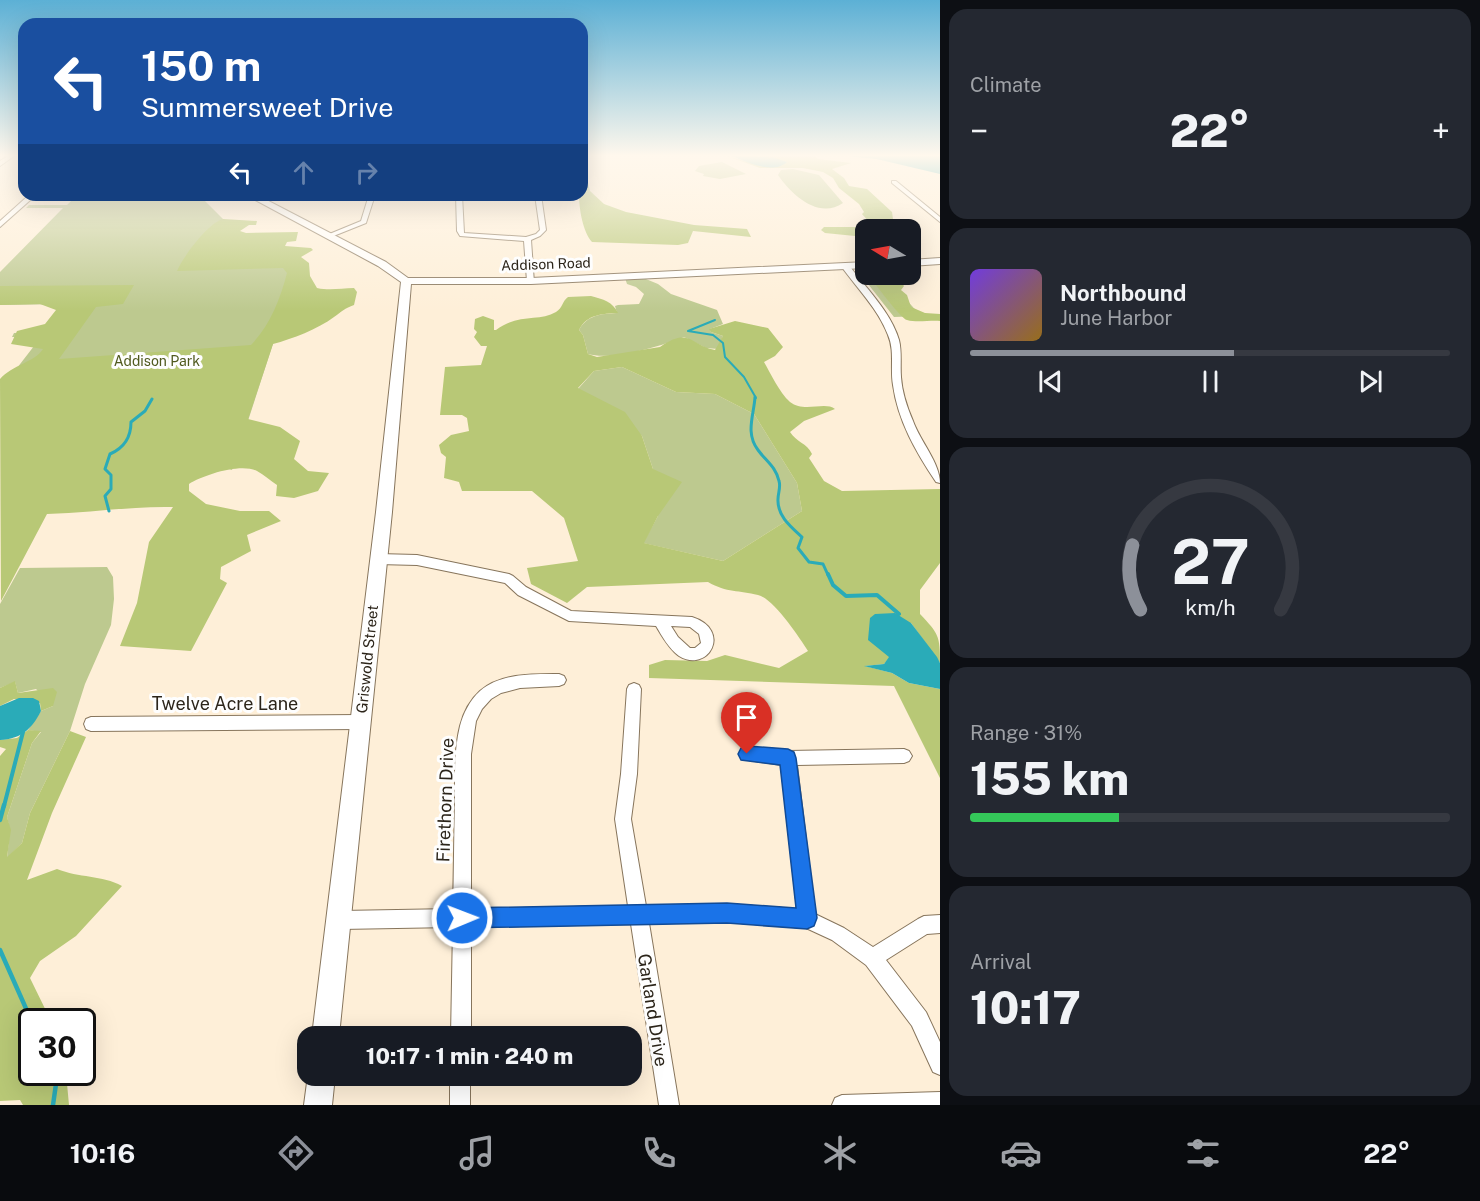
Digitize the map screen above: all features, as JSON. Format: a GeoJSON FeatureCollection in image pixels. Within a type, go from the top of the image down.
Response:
{"type":"FeatureCollection","features":[{"type":"Feature","properties":{"kind":"main road"},"geometry":{"type":"LineString","coordinates":[[274,208],[394,271],[406,281]]}},
{"type":"Feature","properties":{"kind":"main road"},"geometry":{"type":"LineString","coordinates":[[921,262],[940,261]]}},
{"type":"Feature","properties":{"kind":"main road","name":"Addison Road"},"geometry":{"type":"LineString","coordinates":[[406,281],[531,281],[855,266]]}},
{"type":"Feature","properties":{"kind":"main road","name":"Griswold Street"},"geometry":{"type":"LineString","coordinates":[[327,1026],[341,920],[406,281]]}},
{"type":"Feature","properties":{"kind":"main road"},"geometry":{"type":"LineString","coordinates":[[318,1105],[320,1086]]}},
{"type":"Feature","properties":{"kind":"street"},"geometry":{"type":"LineString","coordinates":[[6,208],[18,208]]}},
{"type":"Feature","properties":{"kind":"street"},"geometry":{"type":"LineString","coordinates":[[0,225],[18,208]]}},
{"type":"Feature","properties":{"kind":"street"},"geometry":{"type":"LineString","coordinates":[[329,236],[364,222],[368,208]]}},
{"type":"Feature","properties":{"kind":"street"},"geometry":{"type":"LineString","coordinates":[[459,208],[462,235],[527,239],[538,235],[543,230],[540,208]]}},
{"type":"Feature","properties":{"kind":"street"},"geometry":{"type":"LineString","coordinates":[[925,208],[940,220]]}},
{"type":"Feature","properties":{"kind":"street"},"geometry":{"type":"LineString","coordinates":[[527,239],[531,281]]}},
{"type":"Feature","properties":{"kind":"street"},"geometry":{"type":"LineString","coordinates":[[845,266],[893,334],[897,351],[897,384],[905,413],[927,460],[940,479]]}},
{"type":"Feature","properties":{"kind":"street"},"geometry":{"type":"LineString","coordinates":[[378,559],[417,560],[509,579],[522,591],[569,616],[660,620]]}},
{"type":"Feature","properties":{"kind":"street","name":"Firethorn Drive"},"geometry":{"type":"LineString","coordinates":[[461,1026],[463,754],[469,717],[480,699],[498,687],[513,681],[559,680]]}},
{"type":"Feature","properties":{"kind":"street","name":"Garland Drive"},"geometry":{"type":"LineString","coordinates":[[634,689],[630,764],[623,819],[669,1105]]}},
{"type":"Feature","properties":{"kind":"street","name":"Twelve Acre Lane"},"geometry":{"type":"LineString","coordinates":[[91,724],[360,722]]}},
{"type":"Feature","properties":{"kind":"street"},"geometry":{"type":"LineString","coordinates":[[747,754],[788,758],[904,756]]}},
{"type":"Feature","properties":{"kind":"street"},"geometry":{"type":"LineString","coordinates":[[788,758],[807,918]]}},
{"type":"Feature","properties":{"kind":"street"},"geometry":{"type":"LineString","coordinates":[[341,920],[727,913],[807,918],[838,934],[873,958],[919,1019],[940,1065]]}},
{"type":"Feature","properties":{"kind":"street"},"geometry":{"type":"LineString","coordinates":[[873,958],[924,925],[940,924]]}},
{"type":"Feature","properties":{"kind":"street"},"geometry":{"type":"LineString","coordinates":[[460,1086],[460,1105]]}},
{"type":"Feature","properties":{"kind":"street"},"geometry":{"type":"LineString","coordinates":[[842,1105],[940,1102]]}},
{"type":"Feature","properties":{"kind":"green space","name":"Addison Park"},"geometry":{"type":"Polygon","coordinates":[[[26,208],[212,208],[223,219],[205,252],[299,264],[232,470],[0,390],[41,337],[12,337],[14,333],[45,332],[67,304],[0,305],[0,272],[63,208],[26,208]]]}},
{"type":"Feature","properties":{"kind":"green space"},"geometry":{"type":"Polygon","coordinates":[[[580,208],[614,208],[694,225],[747,229],[751,237],[693,231],[688,243],[678,245],[592,242],[584,226],[580,208]]]}},
{"type":"Feature","properties":{"kind":"green space"},"geometry":{"type":"Polygon","coordinates":[[[861,208],[887,208],[892,212],[893,219],[866,219],[862,214],[864,212],[861,208]]]}},
{"type":"Feature","properties":{"kind":"green space"},"geometry":{"type":"Polygon","coordinates":[[[223,219],[257,221],[256,225],[249,225],[240,231],[246,233],[298,232],[296,241],[287,242],[285,246],[313,250],[301,257],[309,263],[310,276],[317,288],[354,288],[357,292],[354,305],[320,326],[273,344],[248,419],[280,427],[300,441],[294,459],[308,471],[329,473],[318,491],[294,498],[276,496],[277,485],[257,471],[250,469],[222,471],[189,484],[189,491],[206,504],[240,511],[269,511],[281,521],[247,535],[251,551],[221,567],[220,579],[227,583],[191,651],[120,646],[137,603],[149,542],[173,507],[47,514],[1,601],[0,379],[35,357],[43,349],[11,344],[17,331],[45,324],[56,310],[40,304],[0,305],[0,286],[134,285],[123,304],[96,307],[59,359],[251,345],[264,329],[278,302],[287,273],[283,268],[177,271],[190,249],[203,234],[223,219]]]}},
{"type":"Feature","properties":{"kind":"green space"},"geometry":{"type":"Polygon","coordinates":[[[824,227],[855,227],[855,236],[825,233],[821,230],[824,227]]]}},
{"type":"Feature","properties":{"kind":"green space"},"geometry":{"type":"Polygon","coordinates":[[[641,277],[658,284],[671,294],[717,310],[723,324],[710,329],[711,332],[723,336],[718,349],[706,348],[684,337],[623,354],[598,356],[588,354],[583,335],[579,330],[582,325],[595,316],[617,313],[615,306],[639,304],[644,294],[636,287],[627,284],[625,278],[641,277]]]}},
{"type":"Feature","properties":{"kind":"green space"},"geometry":{"type":"Polygon","coordinates":[[[869,285],[893,285],[921,316],[894,317],[869,285]]]}},
{"type":"Feature","properties":{"kind":"green space"},"geometry":{"type":"Polygon","coordinates":[[[876,285],[903,285],[901,290],[907,295],[911,307],[925,313],[940,314],[940,321],[907,320],[876,285]]]}},
{"type":"Feature","properties":{"kind":"green space"},"geometry":{"type":"Polygon","coordinates":[[[568,297],[600,298],[618,313],[591,318],[579,330],[583,335],[588,354],[597,357],[660,347],[678,338],[690,339],[715,350],[723,336],[709,329],[735,321],[768,328],[783,347],[775,356],[764,362],[786,398],[802,407],[826,406],[835,409],[804,421],[790,432],[810,450],[812,454],[809,458],[824,481],[842,491],[940,489],[940,563],[920,590],[920,614],[937,636],[940,663],[911,623],[870,633],[869,635],[890,657],[884,664],[865,666],[892,673],[909,683],[940,689],[940,778],[894,686],[649,678],[649,665],[665,660],[707,661],[725,655],[779,668],[808,651],[786,619],[764,598],[721,588],[708,582],[587,587],[567,603],[531,584],[527,568],[578,561],[564,518],[532,491],[462,491],[459,482],[444,478],[446,457],[441,453],[439,445],[451,435],[469,431],[467,418],[462,415],[440,415],[445,367],[481,365],[487,346],[481,346],[474,337],[477,332],[474,329],[475,319],[483,316],[494,320],[494,330],[496,330],[512,321],[543,317],[556,312],[568,297]],[[622,367],[594,371],[578,388],[625,412],[642,436],[653,469],[682,482],[658,516],[644,543],[723,561],[802,511],[797,483],[754,414],[715,394],[676,392],[622,367]]]}},
{"type":"Feature","properties":{"kind":"green space"},"geometry":{"type":"Polygon","coordinates":[[[622,367],[676,392],[715,394],[754,414],[797,483],[802,511],[723,561],[643,543],[658,516],[653,469],[642,436],[578,389],[594,371],[622,367]]]}},
{"type":"Feature","properties":{"kind":"green space"},"geometry":{"type":"Polygon","coordinates":[[[107,567],[113,577],[114,599],[111,625],[85,684],[70,731],[30,813],[22,843],[7,858],[10,830],[7,817],[32,743],[41,732],[28,730],[41,711],[53,706],[36,689],[18,693],[15,682],[0,688],[0,604],[20,568],[107,567]]]}},
{"type":"Feature","properties":{"kind":"green space"},"geometry":{"type":"Polygon","coordinates":[[[15,681],[18,693],[53,688],[57,692],[53,706],[41,711],[40,703],[14,699],[0,706],[0,688],[15,681]]]}},
{"type":"Feature","properties":{"kind":"green space"},"geometry":{"type":"Polygon","coordinates":[[[28,730],[41,731],[32,743],[7,817],[11,830],[7,857],[22,843],[30,813],[70,731],[86,737],[52,813],[27,880],[57,869],[114,882],[122,886],[76,936],[40,961],[30,978],[45,1008],[18,1008],[18,1086],[67,1086],[69,1105],[23,1105],[20,1100],[0,1101],[0,756],[6,749],[0,747],[0,740],[17,738],[28,730]]]}},
{"type":"Feature","properties":{"kind":"water"},"geometry":{"type":"Polygon","coordinates":[[[895,613],[911,623],[937,657],[940,663],[940,689],[909,683],[892,673],[864,666],[884,664],[889,657],[868,640],[870,618],[875,614],[895,613]]]}},
{"type":"Feature","properties":{"kind":"water"},"geometry":{"type":"Polygon","coordinates":[[[19,698],[33,698],[39,701],[41,711],[25,732],[14,738],[0,740],[0,706],[19,698]]]}},
{"type":"Feature","properties":{"kind":"waterway"},"geometry":{"type":"LineString","coordinates":[[715,320],[688,331],[713,335],[723,343],[725,357],[744,377],[756,398]]}},
{"type":"Feature","properties":{"kind":"waterway"},"geometry":{"type":"LineString","coordinates":[[755,397],[751,424],[752,437],[754,444],[778,476],[780,511],[786,521],[802,537],[798,548],[809,562],[823,564],[828,575]]}},
{"type":"Feature","properties":{"kind":"waterway"},"geometry":{"type":"LineString","coordinates":[[109,511],[105,496],[111,489],[111,475],[105,469],[110,454],[126,442],[131,422],[145,411],[152,399]]}},
{"type":"Feature","properties":{"kind":"waterway"},"geometry":{"type":"LineString","coordinates":[[828,574],[833,585],[846,596],[877,595],[899,614]]}},
{"type":"Feature","properties":{"kind":"waterway"},"geometry":{"type":"LineString","coordinates":[[4,806],[23,732]]}},
{"type":"Feature","properties":{"kind":"waterway"},"geometry":{"type":"LineString","coordinates":[[0,820],[4,805]]}},
{"type":"Feature","properties":{"kind":"waterway"},"geometry":{"type":"LineString","coordinates":[[0,950],[26,1008]]}},
{"type":"Feature","properties":{"kind":"waterway"},"geometry":{"type":"LineString","coordinates":[[53,1105],[56,1086]]}},
{"type":"Feature","properties":{"kind":"route"},"geometry":{"type":"LineString","coordinates":[[462,918],[727,913],[807,918],[788,758],[747,754]]}}]}
